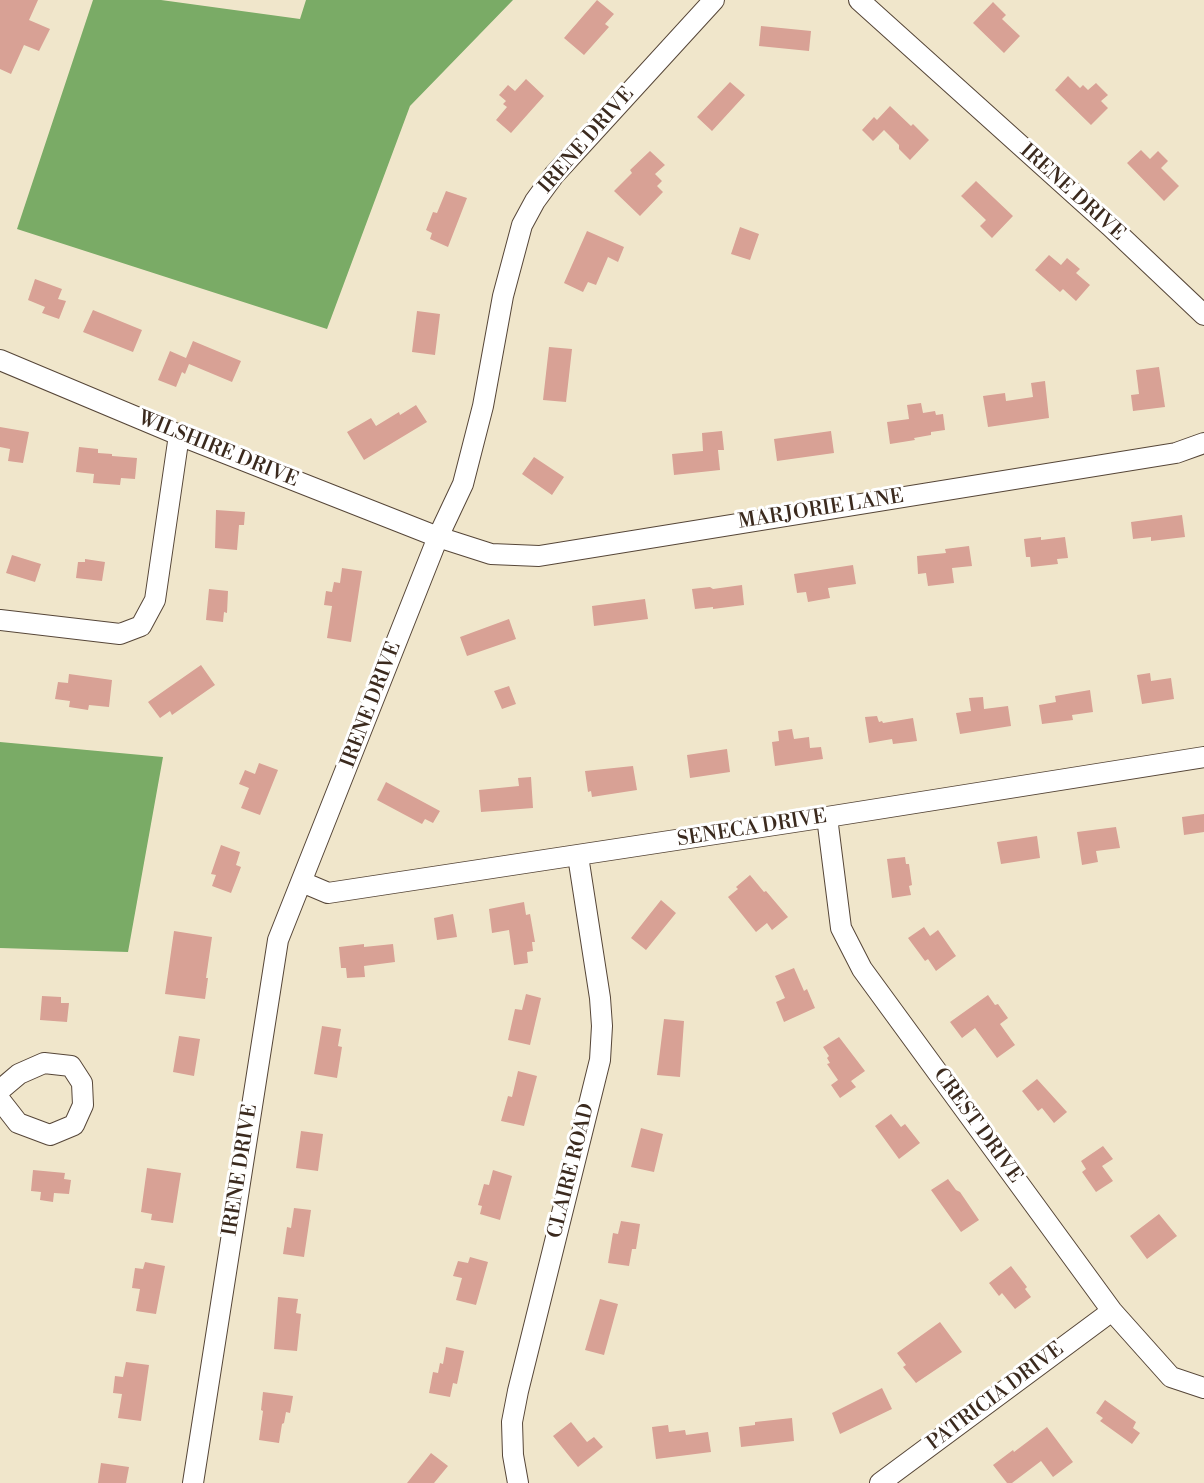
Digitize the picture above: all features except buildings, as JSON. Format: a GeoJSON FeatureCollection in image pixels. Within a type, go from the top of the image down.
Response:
{"type":"FeatureCollection","features":[{"type":"Feature","properties":{"kind":"street","name":"IRENE DRIVE"},"geometry":{"type":"LineString","coordinates":[[193,1483],[278,940],[438,537],[463,484],[483,406],[503,296],[522,225],[554,175],[714,0]]}},
{"type":"Feature","properties":{"kind":"street","name":"IRENE DRIVE"},"geometry":{"type":"LineString","coordinates":[[859,0],[1110,226],[1204,315]]}},
{"type":"Feature","properties":{"kind":"street","name":"WILSHIRE DRIVE"},"geometry":{"type":"LineString","coordinates":[[0,360],[179,435],[438,537]]}},
{"type":"Feature","properties":{"kind":"street"},"geometry":{"type":"LineString","coordinates":[[0,620],[120,634],[141,626],[154,600],[179,435]]}},
{"type":"Feature","properties":{"kind":"street","name":"MARJORIE LANE"},"geometry":{"type":"LineString","coordinates":[[438,537],[491,554],[539,556],[1176,453],[1204,443]]}},
{"type":"Feature","properties":{"kind":"street","name":"SENECA DRIVE"},"geometry":{"type":"LineString","coordinates":[[302,882],[328,893],[827,818],[1204,757]]}},
{"type":"Feature","properties":{"kind":"street","name":"CREST DRIVE"},"geometry":{"type":"LineString","coordinates":[[827,818],[841,928],[862,969],[1112,1311],[1171,1377],[1204,1388]]}},
{"type":"Feature","properties":{"kind":"street","name":"CLAIRE ROAD"},"geometry":{"type":"LineString","coordinates":[[518,1483],[513,1455],[512,1422],[518,1391],[600,1060],[602,1026],[600,998],[578,856]]}},
{"type":"Feature","properties":{"kind":"street"},"geometry":{"type":"LineString","coordinates":[[0,1090],[19,1074],[44,1063],[71,1065],[82,1083],[83,1105],[74,1125],[50,1135],[18,1123],[0,1100]]}},
{"type":"Feature","properties":{"kind":"street","name":"PATRICIA DRIVE"},"geometry":{"type":"LineString","coordinates":[[880,1483],[1112,1311]]}},
{"type":"Feature","properties":{"kind":"green space"},"geometry":{"type":"Polygon","coordinates":[[[93,0],[161,0],[300,19],[306,0],[513,0],[410,106],[327,329],[17,229],[93,0]]]}},
{"type":"Feature","properties":{"kind":"green space"},"geometry":{"type":"Polygon","coordinates":[[[0,742],[163,757],[128,952],[0,948],[0,742]]]}}]}
